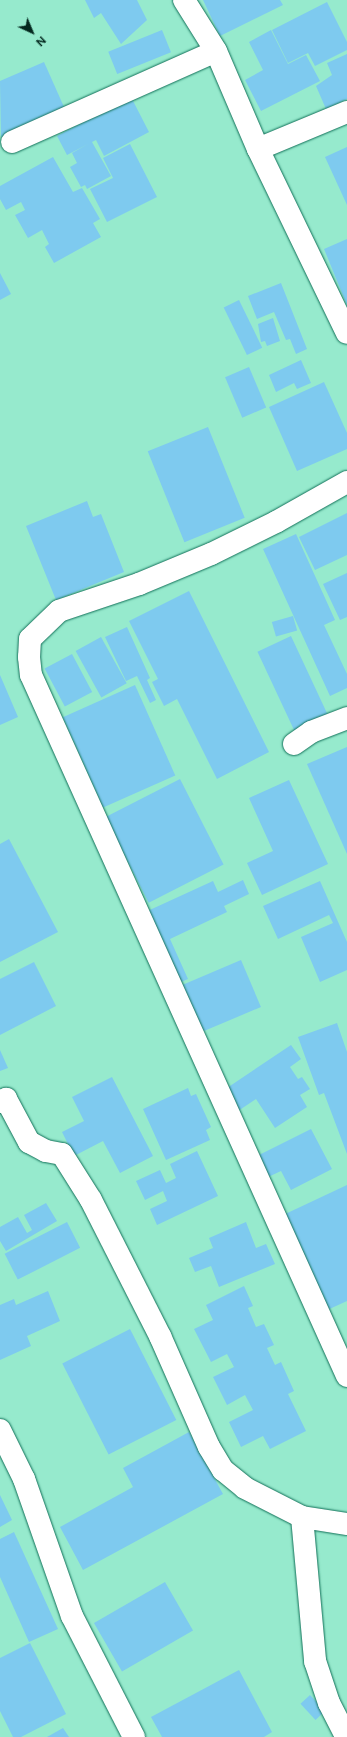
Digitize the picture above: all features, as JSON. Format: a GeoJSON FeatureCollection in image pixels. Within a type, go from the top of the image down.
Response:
{"type":"FeatureCollection","features":[{"type":"Feature","properties":{"kind":"street"},"geometry":{"type":"LineString","coordinates":[[184,0],[216,51],[258,149],[347,333]]}},
{"type":"Feature","properties":{"kind":"street"},"geometry":{"type":"LineString","coordinates":[[12,142],[216,51]]}},
{"type":"Feature","properties":{"kind":"street"},"geometry":{"type":"LineString","coordinates":[[258,149],[347,112]]}},
{"type":"Feature","properties":{"kind":"street"},"geometry":{"type":"LineString","coordinates":[[347,482],[276,522],[211,554],[139,584],[59,611],[30,639],[29,657],[31,675],[347,1376]]}},
{"type":"Feature","properties":{"kind":"street"},"geometry":{"type":"LineString","coordinates":[[294,744],[311,732],[347,718]]}},
{"type":"Feature","properties":{"kind":"street"},"geometry":{"type":"LineString","coordinates":[[0,1102],[6,1099],[29,1142],[46,1152],[62,1154],[91,1200],[160,1336],[210,1447],[223,1470],[246,1488],[302,1517],[347,1524]]}},
{"type":"Feature","properties":{"kind":"street"},"geometry":{"type":"LineString","coordinates":[[0,1430],[24,1479],[72,1616],[134,1737]]}},
{"type":"Feature","properties":{"kind":"street"},"geometry":{"type":"LineString","coordinates":[[302,1517],[315,1661],[329,1703],[346,1737]]}},
{"type":"Feature","properties":{"kind":"building"},"geometry":{"type":"Polygon","coordinates":[[[85,0],[137,0],[147,20],[121,44],[101,13],[94,18],[85,0]]]}},
{"type":"Feature","properties":{"kind":"building"},"geometry":{"type":"Polygon","coordinates":[[[203,0],[280,0],[283,5],[220,36],[203,0]]]}},
{"type":"Feature","properties":{"kind":"building"},"geometry":{"type":"Polygon","coordinates":[[[327,2],[347,42],[347,50],[315,66],[308,53],[288,63],[272,30],[327,2]]]}},
{"type":"Feature","properties":{"kind":"building"},"geometry":{"type":"Polygon","coordinates":[[[162,30],[171,52],[117,74],[108,52],[162,30]]]}},
{"type":"Feature","properties":{"kind":"building"},"geometry":{"type":"Polygon","coordinates":[[[271,30],[288,64],[306,55],[320,81],[261,111],[245,80],[263,70],[249,42],[271,30]]]}},
{"type":"Feature","properties":{"kind":"building"},"geometry":{"type":"Polygon","coordinates":[[[347,54],[347,99],[326,109],[316,86],[332,75],[327,63],[347,54]]]}},
{"type":"Feature","properties":{"kind":"building"},"geometry":{"type":"Polygon","coordinates":[[[44,62],[64,107],[1,137],[0,81],[44,62]]]}},
{"type":"Feature","properties":{"kind":"building"},"geometry":{"type":"Polygon","coordinates":[[[131,97],[149,132],[104,156],[96,140],[92,142],[111,176],[87,189],[85,185],[81,187],[70,167],[77,163],[72,153],[88,144],[67,155],[57,136],[131,97]]]}},
{"type":"Feature","properties":{"kind":"building"},"geometry":{"type":"Polygon","coordinates":[[[130,144],[157,197],[107,222],[90,189],[113,178],[103,158],[130,144]]]}},
{"type":"Feature","properties":{"kind":"building"},"geometry":{"type":"Polygon","coordinates":[[[347,147],[347,205],[325,157],[347,147]]]}},
{"type":"Feature","properties":{"kind":"building"},"geometry":{"type":"Polygon","coordinates":[[[53,157],[73,192],[82,188],[100,219],[93,223],[101,237],[54,263],[45,247],[49,244],[42,230],[28,238],[15,215],[25,210],[21,202],[6,210],[0,199],[0,186],[53,157]]]}},
{"type":"Feature","properties":{"kind":"building"},"geometry":{"type":"Polygon","coordinates":[[[347,239],[347,305],[324,249],[347,239]]]}},
{"type":"Feature","properties":{"kind":"building"},"geometry":{"type":"Polygon","coordinates":[[[0,273],[11,294],[0,300],[0,273]]]}},
{"type":"Feature","properties":{"kind":"building"},"geometry":{"type":"Polygon","coordinates":[[[281,283],[307,349],[296,354],[290,339],[286,340],[274,312],[257,319],[248,296],[281,283]]]}},
{"type":"Feature","properties":{"kind":"building"},"geometry":{"type":"Polygon","coordinates":[[[239,300],[262,348],[247,355],[224,307],[239,300]]]}},
{"type":"Feature","properties":{"kind":"building"},"geometry":{"type":"Polygon","coordinates":[[[273,318],[280,341],[267,346],[265,341],[261,342],[258,324],[273,318]]]}},
{"type":"Feature","properties":{"kind":"building"},"geometry":{"type":"Polygon","coordinates":[[[301,360],[311,383],[297,389],[294,383],[276,392],[269,375],[301,360]]]}},
{"type":"Feature","properties":{"kind":"building"},"geometry":{"type":"Polygon","coordinates":[[[249,367],[266,408],[242,418],[225,377],[249,367]]]}},
{"type":"Feature","properties":{"kind":"building"},"geometry":{"type":"Polygon","coordinates":[[[324,382],[347,433],[347,449],[297,471],[269,407],[324,382]]]}},
{"type":"Feature","properties":{"kind":"building"},"geometry":{"type":"Polygon","coordinates":[[[208,427],[245,518],[184,542],[148,451],[208,427]]]}},
{"type":"Feature","properties":{"kind":"building"},"geometry":{"type":"Polygon","coordinates":[[[87,501],[93,517],[101,514],[124,572],[56,600],[26,526],[87,501]]]}},
{"type":"Feature","properties":{"kind":"building"},"geometry":{"type":"Polygon","coordinates":[[[347,513],[347,555],[315,570],[299,537],[347,513]]]}},
{"type":"Feature","properties":{"kind":"building"},"geometry":{"type":"Polygon","coordinates":[[[296,534],[335,620],[324,625],[347,674],[347,688],[330,696],[263,549],[296,534]]]}},
{"type":"Feature","properties":{"kind":"building"},"geometry":{"type":"Polygon","coordinates":[[[347,573],[347,617],[340,620],[323,584],[347,573]]]}},
{"type":"Feature","properties":{"kind":"building"},"geometry":{"type":"Polygon","coordinates":[[[189,591],[269,752],[217,779],[177,699],[164,706],[152,682],[158,679],[129,621],[189,591]]]}},
{"type":"Feature","properties":{"kind":"building"},"geometry":{"type":"Polygon","coordinates":[[[293,616],[297,630],[276,636],[272,622],[293,616]]]}},
{"type":"Feature","properties":{"kind":"building"},"geometry":{"type":"Polygon","coordinates":[[[127,627],[150,678],[147,680],[156,700],[150,703],[137,676],[126,681],[105,637],[127,627]]]}},
{"type":"Feature","properties":{"kind":"building"},"geometry":{"type":"Polygon","coordinates":[[[291,636],[329,718],[296,734],[257,652],[291,636]]]}},
{"type":"Feature","properties":{"kind":"building"},"geometry":{"type":"Polygon","coordinates":[[[101,637],[127,683],[101,697],[76,651],[101,637]]]}},
{"type":"Feature","properties":{"kind":"building"},"geometry":{"type":"Polygon","coordinates":[[[72,654],[92,692],[65,707],[45,669],[72,654]]]}},
{"type":"Feature","properties":{"kind":"building"},"geometry":{"type":"Polygon","coordinates":[[[0,675],[18,717],[0,725],[0,675]]]}},
{"type":"Feature","properties":{"kind":"building"},"geometry":{"type":"Polygon","coordinates":[[[135,685],[175,775],[103,808],[63,717],[135,685]]]}},
{"type":"Feature","properties":{"kind":"building"},"geometry":{"type":"Polygon","coordinates":[[[347,747],[347,854],[307,764],[347,747]]]}},
{"type":"Feature","properties":{"kind":"building"},"geometry":{"type":"Polygon","coordinates":[[[180,779],[224,865],[149,903],[105,817],[180,779]]]}},
{"type":"Feature","properties":{"kind":"building"},"geometry":{"type":"Polygon","coordinates":[[[289,780],[328,864],[262,895],[247,863],[273,851],[249,798],[289,780]]]}},
{"type":"Feature","properties":{"kind":"building"},"geometry":{"type":"Polygon","coordinates":[[[9,839],[58,932],[0,962],[0,844],[9,839]]]}},
{"type":"Feature","properties":{"kind":"building"},"geometry":{"type":"Polygon","coordinates":[[[243,880],[249,894],[224,906],[227,912],[170,939],[188,979],[174,985],[141,914],[213,881],[218,892],[243,880]]]}},
{"type":"Feature","properties":{"kind":"building"},"geometry":{"type":"Polygon","coordinates":[[[320,881],[347,942],[347,970],[320,982],[301,937],[333,923],[329,915],[278,939],[263,906],[320,881]]]}},
{"type":"Feature","properties":{"kind":"building"},"geometry":{"type":"Polygon","coordinates":[[[241,960],[261,1007],[199,1033],[179,986],[241,960]]]}},
{"type":"Feature","properties":{"kind":"building"},"geometry":{"type":"Polygon","coordinates":[[[34,962],[56,1006],[0,1035],[0,979],[34,962]]]}},
{"type":"Feature","properties":{"kind":"building"},"geometry":{"type":"Polygon","coordinates":[[[337,1023],[347,1052],[347,1154],[324,1093],[319,1095],[298,1037],[337,1023]]]}},
{"type":"Feature","properties":{"kind":"building"},"geometry":{"type":"Polygon","coordinates":[[[291,1045],[301,1059],[290,1067],[298,1079],[302,1077],[310,1089],[300,1095],[307,1107],[275,1128],[256,1099],[238,1111],[224,1090],[291,1045]]]}},
{"type":"Feature","properties":{"kind":"building"},"geometry":{"type":"Polygon","coordinates":[[[0,1050],[8,1068],[0,1071],[0,1050]]]}},
{"type":"Feature","properties":{"kind":"building"},"geometry":{"type":"Polygon","coordinates":[[[112,1077],[153,1156],[120,1173],[103,1141],[74,1156],[62,1132],[84,1121],[72,1097],[112,1077]]]}},
{"type":"Feature","properties":{"kind":"building"},"geometry":{"type":"Polygon","coordinates":[[[188,1088],[191,1096],[196,1094],[211,1127],[206,1130],[210,1140],[166,1160],[143,1109],[188,1088]]]}},
{"type":"Feature","properties":{"kind":"building"},"geometry":{"type":"Polygon","coordinates":[[[311,1129],[332,1169],[291,1190],[281,1171],[268,1177],[257,1156],[311,1129]]]}},
{"type":"Feature","properties":{"kind":"building"},"geometry":{"type":"Polygon","coordinates":[[[197,1151],[218,1196],[157,1225],[150,1209],[167,1201],[163,1191],[145,1200],[136,1181],[160,1170],[166,1183],[176,1178],[170,1164],[197,1151]]]}},
{"type":"Feature","properties":{"kind":"building"},"geometry":{"type":"Polygon","coordinates":[[[347,1185],[347,1301],[325,1311],[281,1216],[347,1185]]]}},
{"type":"Feature","properties":{"kind":"building"},"geometry":{"type":"Polygon","coordinates":[[[46,1203],[57,1221],[6,1251],[0,1241],[0,1227],[18,1217],[27,1233],[32,1230],[24,1215],[46,1203]]]}},
{"type":"Feature","properties":{"kind":"building"},"geometry":{"type":"Polygon","coordinates":[[[67,1222],[80,1248],[18,1280],[5,1254],[67,1222]]]}},
{"type":"Feature","properties":{"kind":"building"},"geometry":{"type":"Polygon","coordinates":[[[246,1222],[256,1248],[266,1244],[275,1264],[219,1287],[211,1266],[195,1272],[189,1258],[213,1248],[209,1238],[246,1222]]]}},
{"type":"Feature","properties":{"kind":"building"},"geometry":{"type":"Polygon","coordinates":[[[244,1286],[253,1306],[248,1308],[256,1327],[264,1324],[274,1345],[267,1348],[275,1365],[281,1362],[294,1391],[288,1394],[306,1431],[270,1449],[263,1436],[241,1447],[229,1422],[253,1410],[245,1395],[227,1405],[213,1377],[234,1367],[227,1354],[211,1362],[194,1329],[213,1320],[206,1305],[244,1286]]]}},
{"type":"Feature","properties":{"kind":"building"},"geometry":{"type":"Polygon","coordinates":[[[48,1291],[60,1321],[27,1336],[31,1346],[0,1360],[0,1305],[14,1299],[16,1305],[48,1291]]]}},
{"type":"Feature","properties":{"kind":"building"},"geometry":{"type":"Polygon","coordinates":[[[130,1329],[176,1420],[109,1454],[62,1364],[130,1329]]]}},
{"type":"Feature","properties":{"kind":"building"},"geometry":{"type":"Polygon","coordinates":[[[189,1432],[223,1494],[83,1570],[60,1527],[133,1487],[123,1468],[189,1432]]]}},
{"type":"Feature","properties":{"kind":"building"},"geometry":{"type":"Polygon","coordinates":[[[0,1495],[12,1520],[0,1527],[0,1495]]]}},
{"type":"Feature","properties":{"kind":"building"},"geometry":{"type":"Polygon","coordinates":[[[14,1532],[58,1629],[29,1642],[0,1577],[0,1539],[14,1532]]]}},
{"type":"Feature","properties":{"kind":"building"},"geometry":{"type":"Polygon","coordinates":[[[165,1582],[193,1630],[122,1671],[94,1623],[165,1582]]]}},
{"type":"Feature","properties":{"kind":"building"},"geometry":{"type":"Polygon","coordinates":[[[30,1643],[66,1714],[21,1737],[13,1737],[0,1711],[0,1658],[30,1643]]]}},
{"type":"Feature","properties":{"kind":"building"},"geometry":{"type":"Polygon","coordinates":[[[239,1670],[272,1732],[264,1737],[162,1737],[151,1717],[239,1670]]]}},
{"type":"Feature","properties":{"kind":"building"},"geometry":{"type":"Polygon","coordinates":[[[310,1695],[325,1711],[315,1720],[300,1704],[310,1695]]]}},
{"type":"Feature","properties":{"kind":"building"},"geometry":{"type":"Polygon","coordinates":[[[63,1728],[69,1737],[47,1737],[63,1728]]]}}]}
